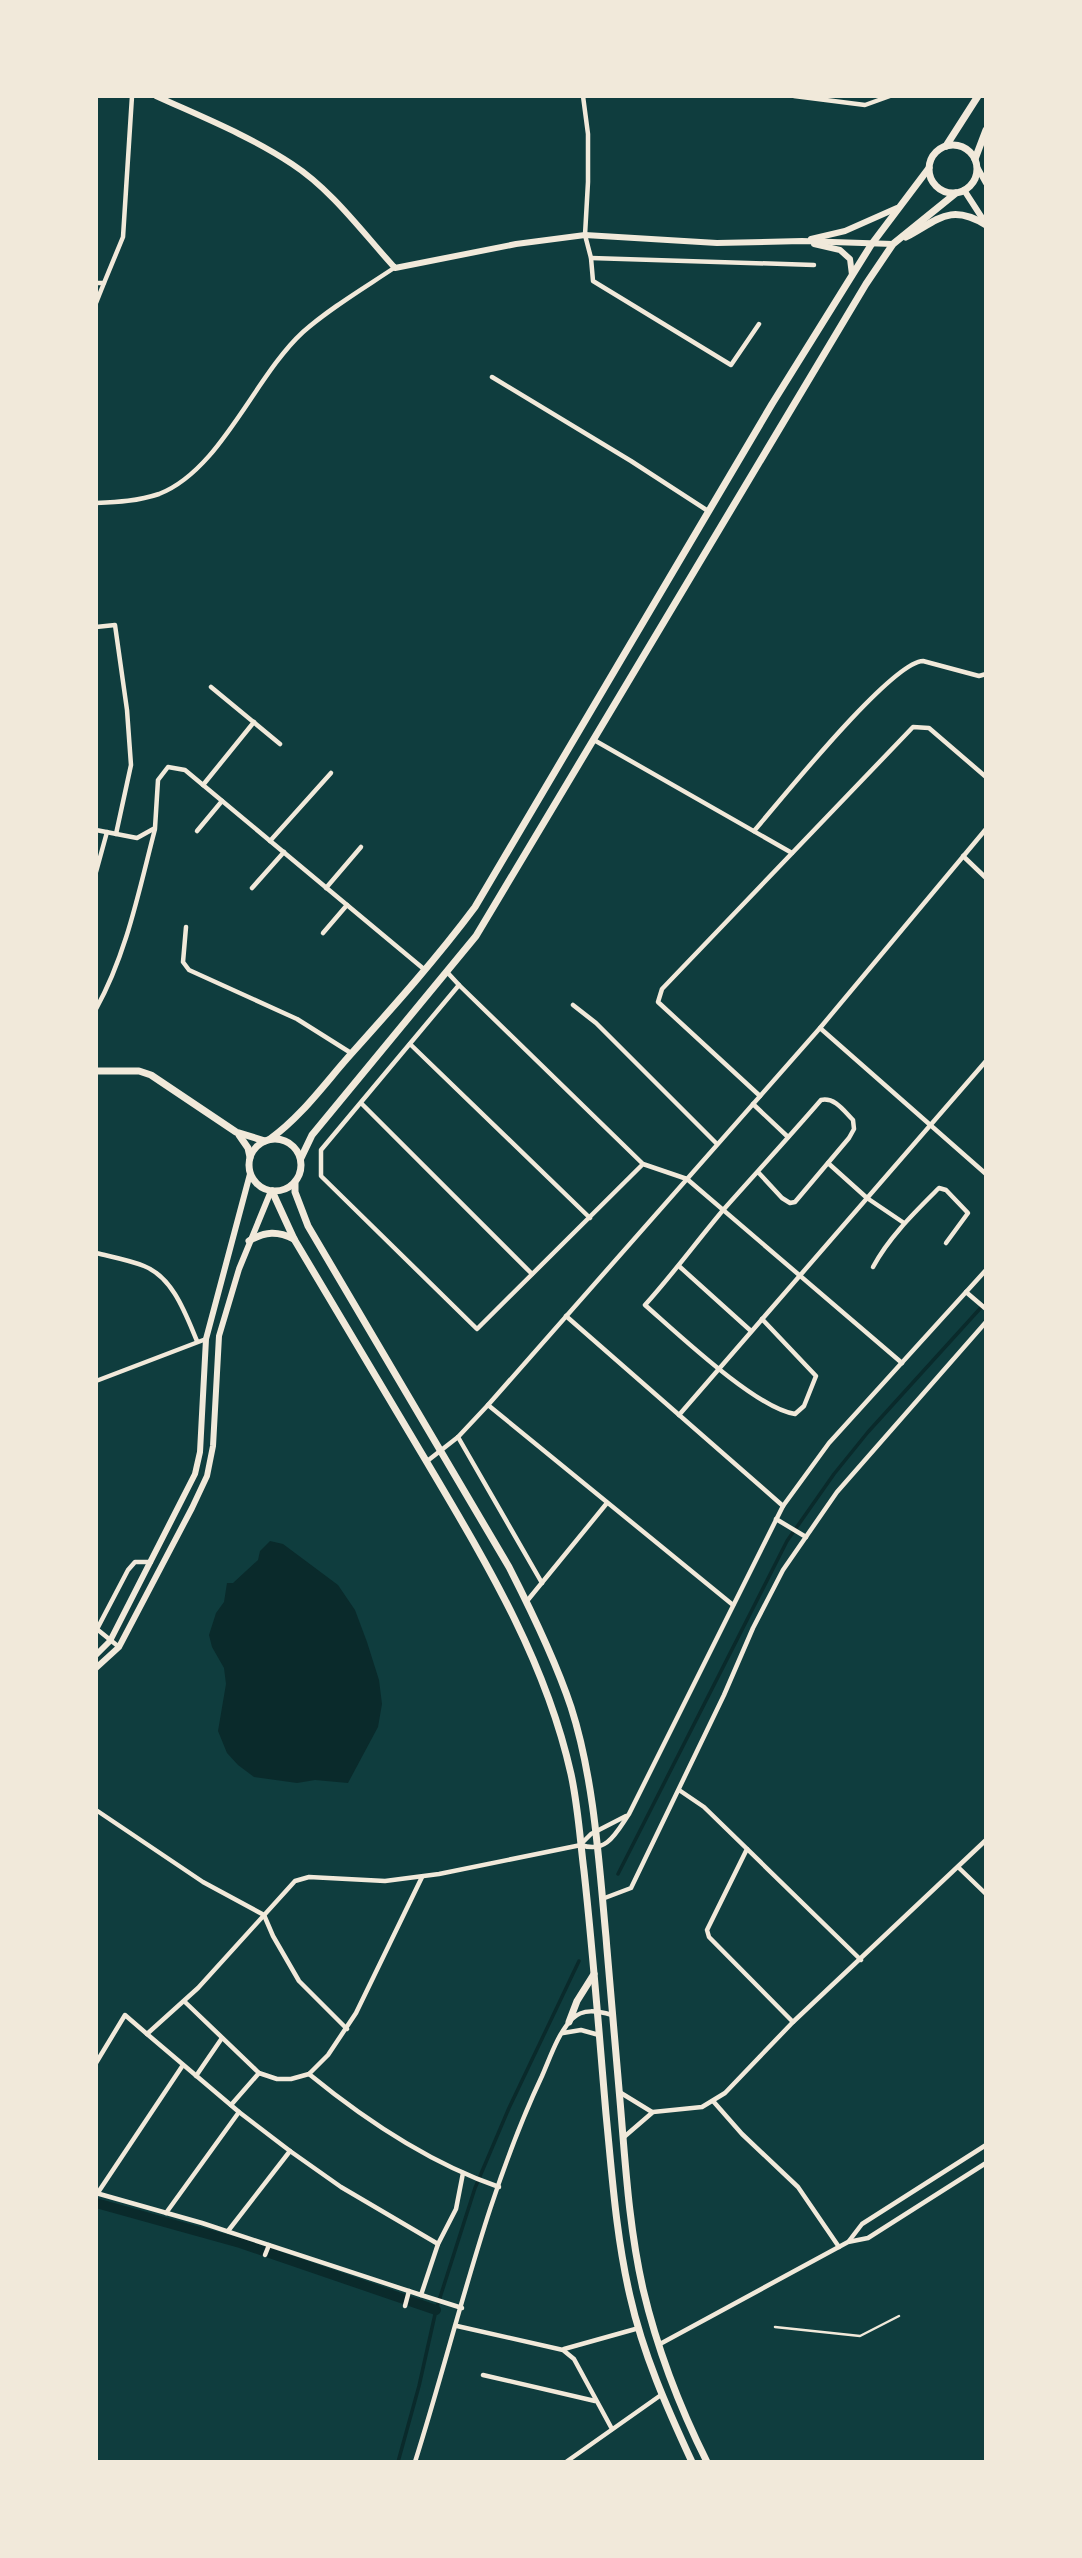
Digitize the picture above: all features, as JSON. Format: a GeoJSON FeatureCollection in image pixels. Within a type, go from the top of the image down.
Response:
{"type":"FeatureCollection","features":[{"type":"Feature","properties":{"kind":"main road"},"geometry":{"type":"LineString","coordinates":[[250,1157],[256,1147],[298,1115],[425,970],[475,907],[772,404],[872,245],[929,168],[934,154],[946,146],[978,96]]}},
{"type":"Feature","properties":{"kind":"main road"},"geometry":{"type":"LineString","coordinates":[[96,1071],[139,1071],[151,1075],[243,1139],[250,1157],[250,1174],[258,1185],[271,1191],[287,1189],[295,1183],[301,1171],[301,1158],[312,1135],[476,936],[866,284],[894,244],[974,181],[976,163],[986,130]]}},
{"type":"Feature","properties":{"kind":"main road"},"geometry":{"type":"LineString","coordinates":[[946,146],[966,149],[976,163]]}},
{"type":"Feature","properties":{"kind":"main road"},"geometry":{"type":"LineString","coordinates":[[929,168],[934,183],[940,189],[960,192]]}},
{"type":"Feature","properties":{"kind":"main road"},"geometry":{"type":"LineString","coordinates":[[894,244],[946,214],[968,216],[986,224]]}},
{"type":"Feature","properties":{"kind":"main road"},"geometry":{"type":"LineString","coordinates":[[236,1132],[267,1140],[289,1142],[301,1158]]}},
{"type":"Feature","properties":{"kind":"main road"},"geometry":{"type":"LineString","coordinates":[[295,1183],[295,1192],[308,1226],[441,1451],[526,1602],[571,1707],[582,1753],[597,1847],[622,2139],[635,2247],[643,2288],[660,2344],[689,2423],[707,2462]]}},
{"type":"Feature","properties":{"kind":"main road"},"geometry":{"type":"LineString","coordinates":[[271,1191],[294,1239],[507,1602],[535,1661],[550,1701],[571,1774],[581,1845],[615,2205],[628,2284],[661,2395],[692,2462]]}},
{"type":"Feature","properties":{"kind":"main road"},"geometry":{"type":"LineString","coordinates":[[249,1241],[257,1236],[275,1233],[294,1239]]}},
{"type":"Feature","properties":{"kind":"main road"},"geometry":{"type":"LineString","coordinates":[[569,2022],[577,2001],[594,1973]]}},
{"type":"Feature","properties":{"kind":"street"},"geometry":{"type":"LineString","coordinates":[[96,303],[123,237],[132,96]]}},
{"type":"Feature","properties":{"kind":"street"},"geometry":{"type":"LineString","coordinates":[[156,96],[256,142],[294,165],[322,188],[395,268]]}},
{"type":"Feature","properties":{"kind":"street"},"geometry":{"type":"LineString","coordinates":[[583,96],[588,134],[584,235],[592,258],[593,281],[732,365],[759,324]]}},
{"type":"Feature","properties":{"kind":"street"},"geometry":{"type":"LineString","coordinates":[[794,96],[865,105],[890,96]]}},
{"type":"Feature","properties":{"kind":"street"},"geometry":{"type":"LineString","coordinates":[[969,96],[972,105]]}},
{"type":"Feature","properties":{"kind":"street"},"geometry":{"type":"LineString","coordinates":[[976,163],[986,183]]}},
{"type":"Feature","properties":{"kind":"street"},"geometry":{"type":"LineString","coordinates":[[960,192],[986,224]]}},
{"type":"Feature","properties":{"kind":"street"},"geometry":{"type":"LineString","coordinates":[[803,241],[845,231],[897,208]]}},
{"type":"Feature","properties":{"kind":"street"},"geometry":{"type":"LineString","coordinates":[[96,503],[129,502],[161,493],[191,474],[222,440],[258,384],[302,333],[395,268],[516,244],[584,235],[717,243],[803,241],[894,244]]}},
{"type":"Feature","properties":{"kind":"street"},"geometry":{"type":"LineString","coordinates":[[803,241],[840,250],[850,259],[852,276]]}},
{"type":"Feature","properties":{"kind":"street"},"geometry":{"type":"LineString","coordinates":[[592,258],[814,265]]}},
{"type":"Feature","properties":{"kind":"street"},"geometry":{"type":"LineString","coordinates":[[96,283],[104,283]]}},
{"type":"Feature","properties":{"kind":"street"},"geometry":{"type":"LineString","coordinates":[[492,377],[631,461],[708,512]]}},
{"type":"Feature","properties":{"kind":"street"},"geometry":{"type":"LineString","coordinates":[[96,627],[115,625],[127,710],[131,765],[116,834]]}},
{"type":"Feature","properties":{"kind":"street"},"geometry":{"type":"LineString","coordinates":[[754,831],[849,722],[886,684],[915,662],[979,676],[986,674]]}},
{"type":"Feature","properties":{"kind":"street"},"geometry":{"type":"LineString","coordinates":[[211,687],[280,744]]}},
{"type":"Feature","properties":{"kind":"street"},"geometry":{"type":"LineString","coordinates":[[203,785],[254,722]]}},
{"type":"Feature","properties":{"kind":"street"},"geometry":{"type":"LineString","coordinates":[[760,1096],[658,1002],[662,989],[913,727],[929,728],[986,778]]}},
{"type":"Feature","properties":{"kind":"street"},"geometry":{"type":"LineString","coordinates":[[594,740],[792,853]]}},
{"type":"Feature","properties":{"kind":"street"},"geometry":{"type":"LineString","coordinates":[[96,1009],[114,975],[124,946],[155,828],[158,780],[168,766],[185,770],[425,970]]}},
{"type":"Feature","properties":{"kind":"street"},"geometry":{"type":"LineString","coordinates":[[270,841],[331,773]]}},
{"type":"Feature","properties":{"kind":"street"},"geometry":{"type":"LineString","coordinates":[[198,831],[222,800]]}},
{"type":"Feature","properties":{"kind":"street"},"geometry":{"type":"LineString","coordinates":[[96,830],[137,838],[155,828]]}},
{"type":"Feature","properties":{"kind":"street"},"geometry":{"type":"LineString","coordinates":[[426,1462],[458,1437],[566,1317],[820,1028],[986,829]]}},
{"type":"Feature","properties":{"kind":"street"},"geometry":{"type":"LineString","coordinates":[[96,872],[107,832]]}},
{"type":"Feature","properties":{"kind":"street"},"geometry":{"type":"LineString","coordinates":[[326,888],[361,847]]}},
{"type":"Feature","properties":{"kind":"street"},"geometry":{"type":"LineString","coordinates":[[252,888],[284,852]]}},
{"type":"Feature","properties":{"kind":"street"},"geometry":{"type":"LineString","coordinates":[[963,856],[986,878]]}},
{"type":"Feature","properties":{"kind":"street"},"geometry":{"type":"LineString","coordinates":[[323,933],[347,905]]}},
{"type":"Feature","properties":{"kind":"street"},"geometry":{"type":"LineString","coordinates":[[186,927],[183,962],[189,970],[297,1019],[352,1053]]}},
{"type":"Feature","properties":{"kind":"street"},"geometry":{"type":"LineString","coordinates":[[447,972],[643,1164],[687,1179],[902,1363]]}},
{"type":"Feature","properties":{"kind":"street"},"geometry":{"type":"LineString","coordinates":[[459,985],[321,1150],[321,1177],[477,1329],[643,1164]]}},
{"type":"Feature","properties":{"kind":"street"},"geometry":{"type":"LineString","coordinates":[[573,1005],[596,1023],[718,1144]]}},
{"type":"Feature","properties":{"kind":"street"},"geometry":{"type":"LineString","coordinates":[[820,1028],[986,1174]]}},
{"type":"Feature","properties":{"kind":"street"},"geometry":{"type":"LineString","coordinates":[[410,1044],[590,1217]]}},
{"type":"Feature","properties":{"kind":"street"},"geometry":{"type":"LineString","coordinates":[[679,1415],[986,1061]]}},
{"type":"Feature","properties":{"kind":"street"},"geometry":{"type":"LineString","coordinates":[[758,1172],[790,1203],[800,1197],[828,1164],[854,1129],[853,1120],[834,1101],[821,1100],[723,1211],[680,1267],[645,1305],[718,1369],[782,1413],[795,1414],[804,1406],[816,1377],[762,1319]]}},
{"type":"Feature","properties":{"kind":"street"},"geometry":{"type":"LineString","coordinates":[[361,1103],[533,1274]]}},
{"type":"Feature","properties":{"kind":"street"},"geometry":{"type":"LineString","coordinates":[[753,1104],[788,1137]]}},
{"type":"Feature","properties":{"kind":"street"},"geometry":{"type":"LineString","coordinates":[[828,1164],[867,1198],[904,1223]]}},
{"type":"Feature","properties":{"kind":"street"},"geometry":{"type":"LineString","coordinates":[[96,1655],[110,1641],[195,1474],[203,1420],[206,1339],[250,1174]]}},
{"type":"Feature","properties":{"kind":"street"},"geometry":{"type":"LineString","coordinates":[[873,1267],[904,1223],[939,1188],[946,1190],[968,1213],[946,1242]]}},
{"type":"Feature","properties":{"kind":"street"},"geometry":{"type":"LineString","coordinates":[[96,1668],[119,1647],[207,1476],[213,1446],[219,1336],[249,1241],[271,1191]]}},
{"type":"Feature","properties":{"kind":"street"},"geometry":{"type":"LineString","coordinates":[[96,1253],[147,1267],[163,1280],[181,1303],[197,1341]]}},
{"type":"Feature","properties":{"kind":"street"},"geometry":{"type":"LineString","coordinates":[[680,1267],[751,1331]]}},
{"type":"Feature","properties":{"kind":"street"},"geometry":{"type":"LineString","coordinates":[[147,2034],[185,2002],[295,1881],[309,1877],[385,1881],[581,1845],[597,1847],[610,1842],[629,1814],[783,1506],[828,1443],[968,1294],[986,1270]]}},
{"type":"Feature","properties":{"kind":"street"},"geometry":{"type":"LineString","coordinates":[[968,1294],[986,1309]]}},
{"type":"Feature","properties":{"kind":"street"},"geometry":{"type":"LineString","coordinates":[[566,1317],[783,1506]]}},
{"type":"Feature","properties":{"kind":"street"},"geometry":{"type":"LineString","coordinates":[[602,1899],[631,1888],[753,1628],[804,1536],[837,1492],[986,1322]]}},
{"type":"Feature","properties":{"kind":"street"},"geometry":{"type":"LineString","coordinates":[[96,1381],[206,1339]]}},
{"type":"Feature","properties":{"kind":"street"},"geometry":{"type":"LineString","coordinates":[[488,1405],[733,1605]]}},
{"type":"Feature","properties":{"kind":"street"},"geometry":{"type":"LineString","coordinates":[[458,1437],[542,1583]]}},
{"type":"Feature","properties":{"kind":"street"},"geometry":{"type":"LineString","coordinates":[[526,1602],[607,1503]]}},
{"type":"Feature","properties":{"kind":"street"},"geometry":{"type":"LineString","coordinates":[[776,1519],[804,1536]]}},
{"type":"Feature","properties":{"kind":"street"},"geometry":{"type":"LineString","coordinates":[[119,1647],[97,1630],[128,1570],[135,1562],[152,1562]]}},
{"type":"Feature","properties":{"kind":"street"},"geometry":{"type":"LineString","coordinates":[[679,1790],[704,1807],[861,1960]]}},
{"type":"Feature","properties":{"kind":"street"},"geometry":{"type":"LineString","coordinates":[[96,1811],[203,1882],[264,1915],[299,1981],[346,2029]]}},
{"type":"Feature","properties":{"kind":"street"},"geometry":{"type":"LineString","coordinates":[[581,1845],[595,1832],[615,1824],[629,1814]]}},
{"type":"Feature","properties":{"kind":"street"},"geometry":{"type":"LineString","coordinates":[[622,2139],[636,2124],[653,2112],[702,2107],[725,2093],[793,2022],[986,1840]]}},
{"type":"Feature","properties":{"kind":"street"},"geometry":{"type":"LineString","coordinates":[[747,1849],[707,1930],[709,1937],[793,2022]]}},
{"type":"Feature","properties":{"kind":"street"},"geometry":{"type":"LineString","coordinates":[[958,1867],[986,1895]]}},
{"type":"Feature","properties":{"kind":"street"},"geometry":{"type":"LineString","coordinates":[[185,2002],[259,2073],[277,2079],[291,2079],[309,2074],[328,2055],[346,2029],[423,1876]]}},
{"type":"Feature","properties":{"kind":"street"},"geometry":{"type":"LineString","coordinates":[[415,2462],[496,2186],[529,2104],[569,2022],[579,2014],[598,2011],[612,2015]]}},
{"type":"Feature","properties":{"kind":"street"},"geometry":{"type":"LineString","coordinates":[[96,2063],[125,2015],[195,2076],[290,2151],[341,2187],[438,2244]]}},
{"type":"Feature","properties":{"kind":"street"},"geometry":{"type":"LineString","coordinates":[[562,2033],[581,2030],[600,2035]]}},
{"type":"Feature","properties":{"kind":"street"},"geometry":{"type":"LineString","coordinates":[[195,2076],[222,2038]]}},
{"type":"Feature","properties":{"kind":"street"},"geometry":{"type":"LineString","coordinates":[[183,2065],[97,2193],[228,2231],[462,2308]]}},
{"type":"Feature","properties":{"kind":"street"},"geometry":{"type":"LineString","coordinates":[[231,2105],[259,2073]]}},
{"type":"Feature","properties":{"kind":"street"},"geometry":{"type":"LineString","coordinates":[[309,2074],[379,2124],[465,2174],[496,2186]]}},
{"type":"Feature","properties":{"kind":"street"},"geometry":{"type":"LineString","coordinates":[[620,2092],[653,2112]]}},
{"type":"Feature","properties":{"kind":"street"},"geometry":{"type":"LineString","coordinates":[[713,2101],[742,2134],[798,2187],[839,2247]]}},
{"type":"Feature","properties":{"kind":"street"},"geometry":{"type":"LineString","coordinates":[[166,2213],[239,2112]]}},
{"type":"Feature","properties":{"kind":"street"},"geometry":{"type":"LineString","coordinates":[[848,2242],[862,2224],[986,2145]]}},
{"type":"Feature","properties":{"kind":"street"},"geometry":{"type":"LineString","coordinates":[[228,2231],[290,2151]]}},
{"type":"Feature","properties":{"kind":"street"},"geometry":{"type":"LineString","coordinates":[[660,2344],[848,2242],[868,2238],[986,2163]]}},
{"type":"Feature","properties":{"kind":"street"},"geometry":{"type":"LineString","coordinates":[[421,2295],[438,2244],[456,2209],[465,2174]]}},
{"type":"Feature","properties":{"kind":"street"},"geometry":{"type":"LineString","coordinates":[[265,2255],[269,2245]]}},
{"type":"Feature","properties":{"kind":"street"},"geometry":{"type":"LineString","coordinates":[[405,2306],[409,2292]]}},
{"type":"Feature","properties":{"kind":"street"},"geometry":{"type":"LineString","coordinates":[[457,2326],[563,2350],[575,2359],[612,2429]]}},
{"type":"Feature","properties":{"kind":"street"},"geometry":{"type":"LineString","coordinates":[[563,2350],[639,2328]]}},
{"type":"Feature","properties":{"kind":"street"},"geometry":{"type":"LineString","coordinates":[[483,2375],[596,2401]]}},
{"type":"Feature","properties":{"kind":"street"},"geometry":{"type":"LineString","coordinates":[[566,2462],[661,2395]]}},
{"type":"Feature","properties":{"kind":"lane"},"geometry":{"type":"LineString","coordinates":[[775,2327],[860,2336],[899,2316]]}},
{"type":"Feature","properties":{"kind":"water"},"geometry":{"type":"Polygon","coordinates":[[[270,1541],[283,1544],[338,1585],[355,1610],[367,1642],[379,1680],[382,1704],[378,1727],[348,1783],[315,1780],[297,1783],[254,1777],[227,1753],[218,1731],[226,1684],[224,1668],[212,1647],[209,1635],[216,1613],[224,1602],[227,1583],[233,1583],[258,1560],[260,1551],[270,1541]]]}},
{"type":"Feature","properties":{"kind":"waterway"},"geometry":{"type":"LineString","coordinates":[[618,1874],[787,1541],[834,1474],[868,1432],[986,1302]]}},
{"type":"Feature","properties":{"kind":"waterway"},"geometry":{"type":"LineString","coordinates":[[398,2462],[436,2310],[475,2188],[509,2108],[579,1961]]}},
{"type":"Feature","properties":{"kind":"waterway"},"geometry":{"type":"LineString","coordinates":[[96,2203],[240,2243],[436,2310]]}}]}
